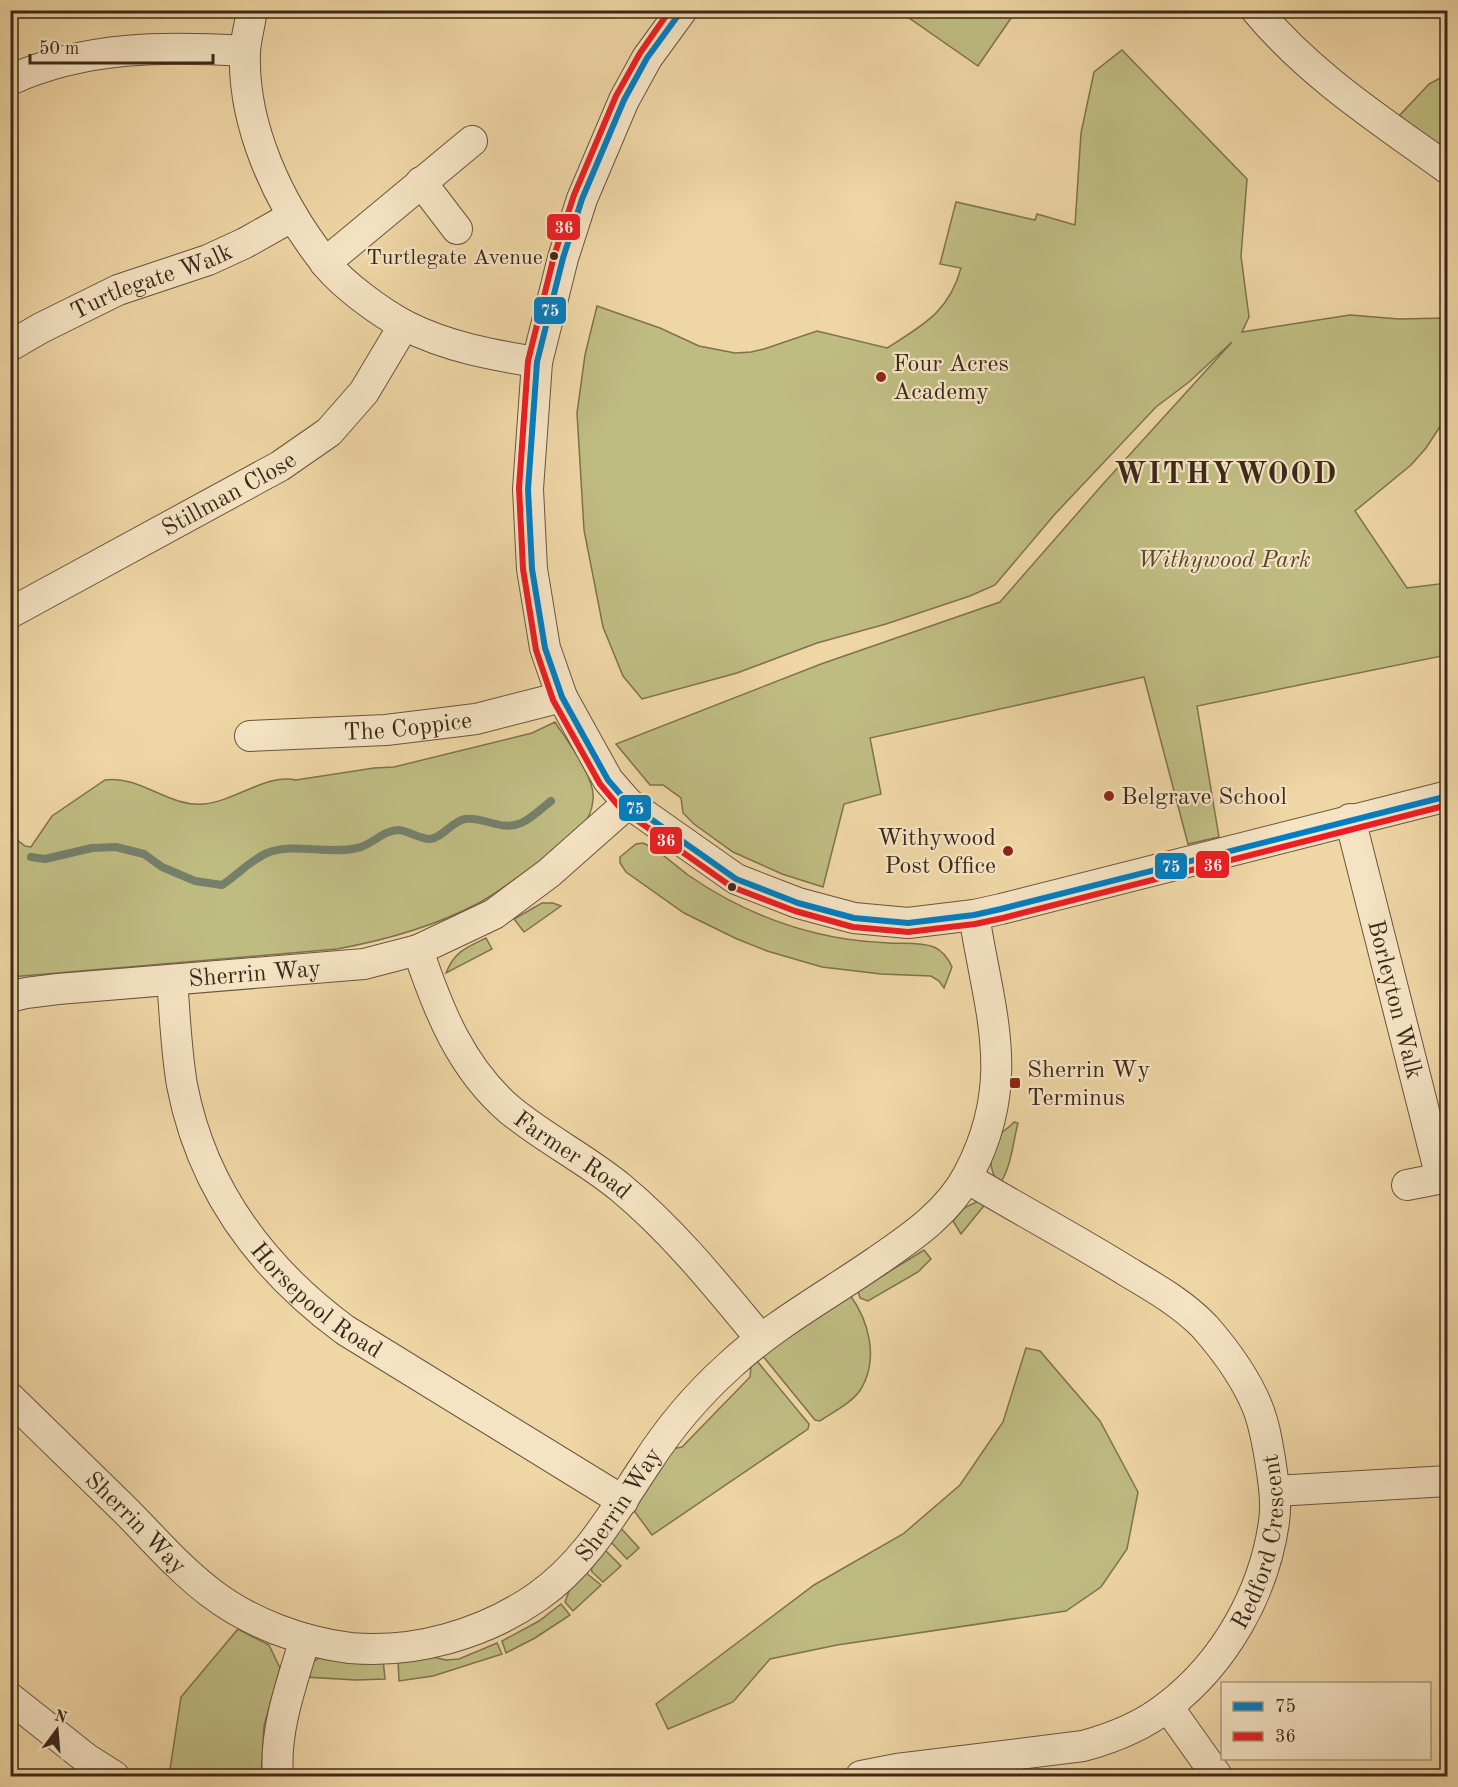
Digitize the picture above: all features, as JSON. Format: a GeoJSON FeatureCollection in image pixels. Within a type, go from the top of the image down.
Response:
{"type":"FeatureCollection","features":[{"type":"Feature","properties":{"kind":"street"},"geometry":{"type":"LineString","coordinates":[[252,10],[245,51],[249,95],[257,137],[272,177],[293,216],[325,263],[353,290],[404,325],[440,341],[484,354],[537,362]]}},
{"type":"Feature","properties":{"kind":"street"},"geometry":{"type":"LineString","coordinates":[[682,10],[647,58],[624,100],[582,199],[563,258],[537,362],[528,489],[532,569],[545,648],[562,697],[608,780],[628,803],[736,879],[798,903],[854,918],[908,923],[974,915],[1078,891],[1448,795]]}},
{"type":"Feature","properties":{"kind":"street"},"geometry":{"type":"LineString","coordinates":[[1264,13],[1299,56],[1338,90],[1448,169]]}},
{"type":"Feature","properties":{"kind":"street"},"geometry":{"type":"LineString","coordinates":[[10,80],[72,59],[112,51],[162,48],[245,51]]}},
{"type":"Feature","properties":{"kind":"street"},"geometry":{"type":"LineString","coordinates":[[325,263],[472,141]]}},
{"type":"Feature","properties":{"kind":"street"},"geometry":{"type":"LineString","coordinates":[[421,182],[458,229]]}},
{"type":"Feature","properties":{"kind":"street","name":"Turtlegate Walk"},"geometry":{"type":"LineString","coordinates":[[10,346],[42,327],[118,290],[208,260],[245,243],[293,216]]}},
{"type":"Feature","properties":{"kind":"street","name":"Stillman Close"},"geometry":{"type":"LineString","coordinates":[[10,613],[279,466],[328,432],[364,392],[404,325]]}},
{"type":"Feature","properties":{"kind":"street","name":"The Coppice"},"geometry":{"type":"LineString","coordinates":[[250,736],[409,727],[476,719],[562,697]]}},
{"type":"Feature","properties":{"kind":"street","name":"Sherrin Way"},"geometry":{"type":"LineString","coordinates":[[10,997],[58,989],[364,964],[418,950],[494,914],[549,873],[628,803]]}},
{"type":"Feature","properties":{"kind":"street","name":"Borleyton Walk"},"geometry":{"type":"LineString","coordinates":[[1350,819],[1444,1177],[1407,1185]]}},
{"type":"Feature","properties":{"kind":"street","name":"Sherrin Way"},"geometry":{"type":"LineString","coordinates":[[10,1398],[212,1594],[266,1625],[304,1639],[352,1648],[382,1649],[415,1646],[450,1638],[509,1615],[561,1578],[586,1552],[671,1430],[725,1370],[760,1338],[921,1231],[944,1208],[967,1178],[988,1129],[996,1094],[997,1070],[994,1022],[974,915]]}},
{"type":"Feature","properties":{"kind":"street","name":"Farmer Road"},"geometry":{"type":"LineString","coordinates":[[418,950],[438,1007],[455,1042],[488,1089],[511,1111],[596,1168],[644,1208],[688,1252],[760,1338]]}},
{"type":"Feature","properties":{"kind":"street","name":"Horsepool Road"},"geometry":{"type":"LineString","coordinates":[[172,980],[182,1086],[205,1163],[242,1230],[266,1259],[296,1291],[345,1330],[623,1501]]}},
{"type":"Feature","properties":{"kind":"street","name":"Redford Crescent"},"geometry":{"type":"LineString","coordinates":[[861,1776],[908,1767],[1083,1746],[1112,1738],[1141,1724],[1168,1707],[1208,1668],[1231,1637],[1249,1604],[1268,1551],[1274,1521],[1275,1491],[1267,1438],[1258,1407],[1242,1375],[1204,1326],[1176,1302],[1091,1249],[967,1178]]}},
{"type":"Feature","properties":{"kind":"street"},"geometry":{"type":"LineString","coordinates":[[1275,1491],[1448,1481]]}},
{"type":"Feature","properties":{"kind":"street"},"geometry":{"type":"LineString","coordinates":[[278,1776],[277,1755],[282,1724],[304,1639]]}},
{"type":"Feature","properties":{"kind":"street"},"geometry":{"type":"LineString","coordinates":[[10,1698],[87,1759],[114,1776]]}},
{"type":"Feature","properties":{"kind":"street"},"geometry":{"type":"LineString","coordinates":[[1168,1707],[1217,1776]]}},
{"type":"Feature","properties":{"kind":"green space"},"geometry":{"type":"Polygon","coordinates":[[[899,11],[1016,11],[978,66],[899,11]]]}},
{"type":"Feature","properties":{"kind":"green space","name":"Withywood Park"},"geometry":{"type":"Polygon","coordinates":[[[1122,50],[1247,179],[1241,256],[1249,317],[1242,332],[1350,315],[1399,319],[1447,318],[1447,416],[1426,448],[1411,465],[1355,511],[1407,588],[1447,583],[1447,655],[1197,706],[1219,837],[1188,844],[1144,677],[870,738],[881,794],[844,804],[823,887],[782,874],[733,852],[694,824],[683,813],[681,798],[663,785],[650,785],[616,744],[821,664],[1000,602],[1232,342],[1189,382],[1156,407],[1055,514],[995,585],[970,596],[886,624],[817,643],[737,673],[642,699],[623,676],[603,627],[584,530],[577,413],[585,355],[597,306],[660,328],[699,346],[735,353],[764,349],[817,331],[887,348],[933,316],[942,307],[956,283],[961,268],[940,264],[956,202],[1035,220],[1037,214],[1075,225],[1081,133],[1094,72],[1122,50]]]}},
{"type":"Feature","properties":{"kind":"green space"},"geometry":{"type":"Polygon","coordinates":[[[1446,75],[1447,150],[1399,116],[1429,84],[1446,75]]]}},
{"type":"Feature","properties":{"kind":"green space"},"geometry":{"type":"Polygon","coordinates":[[[555,722],[580,760],[590,781],[593,800],[588,819],[561,846],[495,893],[460,912],[409,932],[337,949],[11,977],[11,835],[25,846],[31,847],[52,816],[105,780],[130,782],[178,801],[203,804],[274,781],[394,767],[532,733],[555,722]]]}},
{"type":"Feature","properties":{"kind":"green space"},"geometry":{"type":"Polygon","coordinates":[[[643,843],[718,894],[782,923],[843,939],[934,947],[945,955],[952,967],[944,988],[931,976],[881,974],[822,967],[767,951],[737,939],[684,913],[626,872],[620,863],[620,857],[636,844],[643,843]]]}},
{"type":"Feature","properties":{"kind":"green space"},"geometry":{"type":"Polygon","coordinates":[[[542,903],[561,906],[524,932],[514,919],[542,903]]]}},
{"type":"Feature","properties":{"kind":"green space"},"geometry":{"type":"Polygon","coordinates":[[[486,938],[492,949],[446,973],[457,955],[467,947],[486,938]]]}},
{"type":"Feature","properties":{"kind":"green space"},"geometry":{"type":"Polygon","coordinates":[[[1014,1122],[1018,1123],[1011,1155],[999,1185],[991,1167],[991,1153],[999,1135],[1014,1122]]]}},
{"type":"Feature","properties":{"kind":"green space"},"geometry":{"type":"Polygon","coordinates":[[[978,1201],[987,1202],[961,1234],[953,1221],[964,1208],[978,1201]]]}},
{"type":"Feature","properties":{"kind":"green space"},"geometry":{"type":"Polygon","coordinates":[[[924,1250],[931,1259],[918,1272],[868,1301],[860,1298],[858,1291],[924,1250]]]}},
{"type":"Feature","properties":{"kind":"green space"},"geometry":{"type":"Polygon","coordinates":[[[850,1295],[867,1328],[870,1365],[861,1389],[848,1403],[820,1421],[815,1420],[762,1355],[850,1295]]]}},
{"type":"Feature","properties":{"kind":"green space"},"geometry":{"type":"Polygon","coordinates":[[[1026,1348],[1040,1351],[1100,1421],[1138,1492],[1127,1549],[1101,1587],[1066,1611],[837,1645],[770,1659],[733,1702],[668,1729],[656,1704],[814,1585],[903,1534],[960,1485],[1003,1422],[1026,1348]]]}},
{"type":"Feature","properties":{"kind":"green space"},"geometry":{"type":"Polygon","coordinates":[[[757,1361],[809,1424],[808,1429],[652,1535],[632,1508],[666,1450],[682,1447],[750,1377],[751,1366],[757,1361]]]}},
{"type":"Feature","properties":{"kind":"green space"},"geometry":{"type":"Polygon","coordinates":[[[619,1526],[639,1548],[627,1559],[610,1541],[619,1526]]]}},
{"type":"Feature","properties":{"kind":"green space"},"geometry":{"type":"Polygon","coordinates":[[[604,1549],[621,1566],[603,1582],[592,1572],[591,1564],[604,1549]]]}},
{"type":"Feature","properties":{"kind":"green space"},"geometry":{"type":"Polygon","coordinates":[[[585,1572],[601,1585],[573,1611],[565,1602],[572,1583],[585,1572]]]}},
{"type":"Feature","properties":{"kind":"green space"},"geometry":{"type":"Polygon","coordinates":[[[561,1604],[570,1615],[535,1638],[506,1653],[502,1641],[539,1621],[561,1604]]]}},
{"type":"Feature","properties":{"kind":"green space"},"geometry":{"type":"Polygon","coordinates":[[[238,1629],[269,1645],[280,1668],[264,1726],[261,1776],[169,1776],[181,1697],[238,1629]]]}},
{"type":"Feature","properties":{"kind":"green space"},"geometry":{"type":"Polygon","coordinates":[[[497,1643],[502,1654],[433,1676],[399,1681],[398,1659],[428,1656],[446,1660],[459,1659],[497,1643]]]}},
{"type":"Feature","properties":{"kind":"green space"},"geometry":{"type":"Polygon","coordinates":[[[320,1657],[383,1659],[385,1679],[305,1677],[313,1662],[320,1657]]]}},
{"type":"Feature","properties":{"kind":"waterway"},"geometry":{"type":"LineString","coordinates":[[31,857],[45,859],[92,848],[116,847],[144,854],[162,867],[195,881],[222,885],[255,860],[277,850],[300,848],[346,850],[357,848],[388,832],[399,830],[430,839],[439,836],[455,823],[465,819],[477,819],[505,826],[519,824],[532,817],[551,801]]}},
{"type":"Feature","properties":{"kind":"transit line","name":"36"},"geometry":{"type":"LineString","coordinates":[[670,10],[640,53],[616,96],[574,195],[554,256],[528,361],[519,488],[523,569],[536,650],[553,700],[600,784],[621,809],[732,887],[795,911],[853,927],[908,932],[975,924],[1003,918],[1448,805]]}},
{"type":"Feature","properties":{"kind":"transit line","name":"75"},"geometry":{"type":"LineString","coordinates":[[682,10],[647,58],[624,100],[582,199],[563,258],[537,362],[528,489],[532,569],[545,648],[562,697],[608,780],[628,803],[736,879],[798,903],[854,918],[908,923],[974,915],[1001,909],[1448,796]]}},
{"type":"Feature","properties":{"kind":"place","name":"Turtlegate Avenue"},"geometry":{"type":"Point","coordinates":[554,256]}},
{"type":"Feature","properties":{"kind":"place","name":"Four Acres Academy"},"geometry":{"type":"Point","coordinates":[881,377]}},
{"type":"Feature","properties":{"kind":"place","name":"Belgrave School"},"geometry":{"type":"Point","coordinates":[1109,796]}},
{"type":"Feature","properties":{"kind":"place","name":"Withywood Post Office"},"geometry":{"type":"Point","coordinates":[1008,851]}},
{"type":"Feature","properties":{"kind":"place","name":"Sherrin Wy Terminus"},"geometry":{"type":"Point","coordinates":[1015,1083]}},
{"type":"Feature","properties":{"kind":"district","name":"WITHYWOOD"},"geometry":{"type":"Point","coordinates":[1226,473]}}]}
